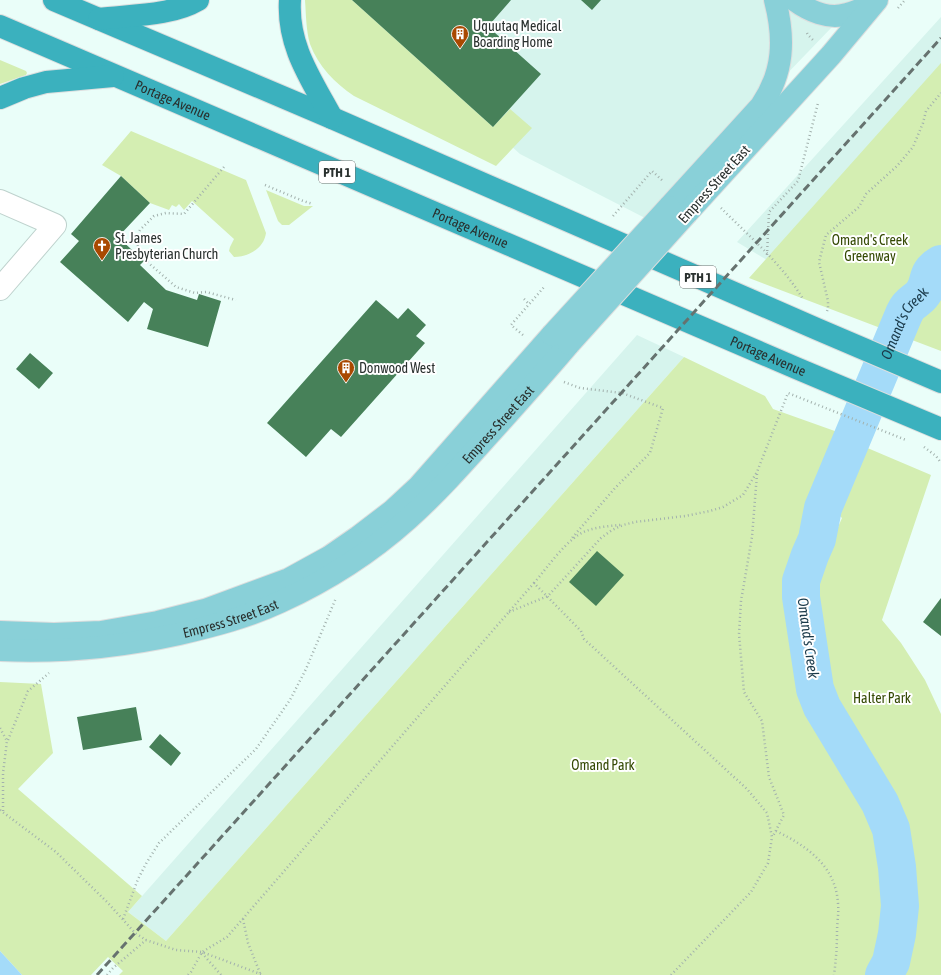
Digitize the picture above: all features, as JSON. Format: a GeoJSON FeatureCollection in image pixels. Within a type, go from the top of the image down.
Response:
{"type":"FeatureCollection","features":[{"type":"Feature","properties":{"kind":"highway","name":"PTH 1"},"geometry":{"type":"LineString","coordinates":[[54,0],[821,322],[941,382]]}},
{"type":"Feature","properties":{"kind":"highway"},"geometry":{"type":"LineString","coordinates":[[97,19],[164,11],[179,8],[198,0]]}},
{"type":"Feature","properties":{"kind":"highway"},"geometry":{"type":"LineString","coordinates":[[290,0],[289,14],[292,36],[299,57],[332,118]]}},
{"type":"Feature","properties":{"kind":"highway","name":"Portage Avenue"},"geometry":{"type":"LineString","coordinates":[[0,26],[941,429]]}},
{"type":"Feature","properties":{"kind":"highway"},"geometry":{"type":"LineString","coordinates":[[0,98],[24,88],[46,82],[114,76]]}},
{"type":"Feature","properties":{"kind":"main road","name":"Empress Street East"},"geometry":{"type":"LineString","coordinates":[[678,210],[761,106],[772,89],[782,54],[782,41],[774,0]]}},
{"type":"Feature","properties":{"kind":"main road"},"geometry":{"type":"LineString","coordinates":[[794,0],[815,12],[831,15],[846,15],[876,2]]}},
{"type":"Feature","properties":{"kind":"main road","name":"Empress Street East"},"geometry":{"type":"LineString","coordinates":[[0,632],[54,634],[101,632],[158,622],[205,610],[289,579],[329,557],[358,537],[392,511],[419,486],[561,339],[678,210],[831,55],[876,2]]}},
{"type":"Feature","properties":{"kind":"main road","name":"Empress Street East"},"geometry":{"type":"LineString","coordinates":[[0,650],[43,651],[79,649],[114,646],[155,639],[236,618],[278,603],[297,594],[365,553],[388,536],[427,502],[467,460],[561,339]]}},
{"type":"Feature","properties":{"kind":"lane"},"geometry":{"type":"LineString","coordinates":[[0,201],[55,225],[0,289]]}},
{"type":"Feature","properties":{"kind":"path"},"geometry":{"type":"LineString","coordinates":[[821,322],[828,308],[828,301],[819,262],[826,235],[859,206],[866,194],[894,169],[913,147],[923,123],[926,111],[941,94]]}},
{"type":"Feature","properties":{"kind":"path"},"geometry":{"type":"LineString","coordinates":[[767,255],[769,212],[798,181],[819,97]]}},
{"type":"Feature","properties":{"kind":"path"},"geometry":{"type":"LineString","coordinates":[[224,167],[184,214],[154,216],[140,230],[136,238],[139,250],[144,259],[176,287],[195,293],[206,292],[236,300]]}},
{"type":"Feature","properties":{"kind":"path"},"geometry":{"type":"LineString","coordinates":[[609,221],[652,171],[667,185]]}},
{"type":"Feature","properties":{"kind":"path"},"geometry":{"type":"LineString","coordinates":[[265,185],[313,204]]}},
{"type":"Feature","properties":{"kind":"path"},"geometry":{"type":"LineString","coordinates":[[718,204],[796,287],[805,302]]}},
{"type":"Feature","properties":{"kind":"path"},"geometry":{"type":"LineString","coordinates":[[527,338],[511,325],[545,286]]}},
{"type":"Feature","properties":{"kind":"path"},"geometry":{"type":"LineString","coordinates":[[524,300],[529,304]]}},
{"type":"Feature","properties":{"kind":"path"},"geometry":{"type":"LineString","coordinates":[[188,975],[192,972],[202,952],[227,937],[615,488],[650,453],[663,408],[622,393],[580,388],[560,380]]}},
{"type":"Feature","properties":{"kind":"path"},"geometry":{"type":"LineString","coordinates":[[572,538],[597,527],[622,525],[710,511],[723,507],[743,495],[757,472],[788,393],[911,442]]}},
{"type":"Feature","properties":{"kind":"path"},"geometry":{"type":"LineString","coordinates":[[918,445],[936,456],[941,463]]}},
{"type":"Feature","properties":{"kind":"path"},"geometry":{"type":"LineString","coordinates":[[757,472],[752,537],[742,594],[739,634],[744,692],[762,721],[769,777],[784,816],[772,837]]}},
{"type":"Feature","properties":{"kind":"path"},"geometry":{"type":"LineString","coordinates":[[509,612],[548,596],[601,538],[622,525]]}},
{"type":"Feature","properties":{"kind":"path"},"geometry":{"type":"LineString","coordinates":[[534,583],[581,631],[584,639],[747,789],[767,813],[772,837],[768,863],[751,892],[671,975]]}},
{"type":"Feature","properties":{"kind":"path"},"geometry":{"type":"LineString","coordinates":[[123,920],[138,879],[159,843],[252,754],[273,726],[290,700],[306,669],[338,594]]}},
{"type":"Feature","properties":{"kind":"path"},"geometry":{"type":"LineString","coordinates":[[3,812],[3,773],[7,740],[28,691],[52,670]]}},
{"type":"Feature","properties":{"kind":"path"},"geometry":{"type":"LineString","coordinates":[[0,728],[7,740]]}},
{"type":"Feature","properties":{"kind":"path"},"geometry":{"type":"LineString","coordinates":[[0,810],[56,852],[84,878],[135,933],[146,940],[176,950],[202,952],[223,961],[262,974]]}},
{"type":"Feature","properties":{"kind":"path"},"geometry":{"type":"LineString","coordinates":[[776,831],[793,839],[819,859],[825,866],[834,885],[838,904],[837,947],[834,975]]}},
{"type":"Feature","properties":{"kind":"path"},"geometry":{"type":"LineString","coordinates":[[242,919],[248,943],[262,974]]}},
{"type":"Feature","properties":{"kind":"path"},"geometry":{"type":"LineString","coordinates":[[107,975],[113,968],[146,940]]}},
{"type":"Feature","properties":{"kind":"path"},"geometry":{"type":"LineString","coordinates":[[202,952],[221,975]]}},
{"type":"Feature","properties":{"kind":"shaded area"},"geometry":{"type":"Polygon","coordinates":[[[348,0],[858,0],[647,219],[520,154],[348,0]]]}},
{"type":"Feature","properties":{"kind":"shaded area"},"geometry":{"type":"Polygon","coordinates":[[[941,17],[941,109],[790,274],[737,242],[941,17]]]}},
{"type":"Feature","properties":{"kind":"shaded area"},"geometry":{"type":"Polygon","coordinates":[[[637,335],[684,357],[166,941],[128,912],[637,335]]]}},
{"type":"Feature","properties":{"kind":"green space"},"geometry":{"type":"Polygon","coordinates":[[[305,0],[352,0],[493,127],[510,109],[532,128],[496,166],[354,96],[340,85],[322,67],[313,52],[306,22],[305,0]]]}},
{"type":"Feature","properties":{"kind":"green space"},"geometry":{"type":"Polygon","coordinates":[[[0,60],[26,71],[26,75],[0,84],[0,60]]]}},
{"type":"Feature","properties":{"kind":"green space","name":"Omand's Creek Greenway"},"geometry":{"type":"Polygon","coordinates":[[[941,63],[941,351],[749,278],[941,63]]]}},
{"type":"Feature","properties":{"kind":"green space"},"geometry":{"type":"Polygon","coordinates":[[[131,131],[246,180],[266,233],[265,238],[259,247],[255,251],[240,257],[234,257],[229,251],[234,239],[192,201],[184,210],[179,204],[176,207],[172,205],[169,210],[150,203],[121,176],[102,165],[131,131]]]}},
{"type":"Feature","properties":{"kind":"green space"},"geometry":{"type":"Polygon","coordinates":[[[266,190],[304,206],[313,206],[289,225],[282,225],[278,221],[266,190]]]}},
{"type":"Feature","properties":{"kind":"green space","name":"Omand Park"},"geometry":{"type":"Polygon","coordinates":[[[684,357],[765,396],[773,409],[846,435],[834,469],[814,503],[809,532],[809,545],[800,562],[791,587],[791,617],[796,647],[800,692],[815,720],[853,772],[860,789],[871,806],[872,820],[885,846],[889,870],[890,908],[888,933],[883,955],[872,975],[119,975],[123,971],[108,957],[91,975],[22,975],[0,951],[0,682],[41,684],[53,753],[18,789],[142,896],[128,912],[166,941],[684,357]]]}},
{"type":"Feature","properties":{"kind":"green space","name":"Halter Park"},"geometry":{"type":"Polygon","coordinates":[[[858,444],[931,475],[882,620],[901,643],[925,680],[941,714],[941,975],[894,975],[900,955],[909,893],[896,821],[879,783],[838,715],[824,667],[818,628],[811,599],[812,578],[820,561],[829,548],[842,518],[833,510],[858,444]]]}},
{"type":"Feature","properties":{"kind":"water"},"geometry":{"type":"Polygon","coordinates":[[[0,951],[22,975],[0,975],[0,951]]]}},
{"type":"Feature","properties":{"kind":"building","name":"Uquutaq Medical Boarding Home"},"geometry":{"type":"Polygon","coordinates":[[[352,0],[511,0],[491,23],[488,21],[485,24],[541,74],[493,127],[352,0]]]}},
{"type":"Feature","properties":{"kind":"building"},"geometry":{"type":"Polygon","coordinates":[[[581,0],[601,0],[592,10],[581,0]]]}},
{"type":"Feature","properties":{"kind":"building","name":"St. James Presbyterian Church"},"geometry":{"type":"Polygon","coordinates":[[[121,176],[150,203],[118,237],[144,261],[140,265],[166,290],[197,300],[199,294],[221,301],[208,347],[147,329],[153,309],[144,302],[128,322],[60,262],[79,241],[71,234],[121,176]]]}},
{"type":"Feature","properties":{"kind":"building","name":"Donwood West"},"geometry":{"type":"Polygon","coordinates":[[[376,300],[398,319],[408,308],[426,325],[416,336],[425,343],[341,437],[331,429],[306,457],[267,423],[376,300]]]}},
{"type":"Feature","properties":{"kind":"building"},"geometry":{"type":"Polygon","coordinates":[[[30,353],[53,373],[39,389],[16,369],[30,353]]]}},
{"type":"Feature","properties":{"kind":"building"},"geometry":{"type":"Polygon","coordinates":[[[597,551],[624,575],[596,606],[569,582],[597,551]]]}},
{"type":"Feature","properties":{"kind":"building"},"geometry":{"type":"Polygon","coordinates":[[[941,598],[941,636],[923,622],[941,598]]]}},
{"type":"Feature","properties":{"kind":"building"},"geometry":{"type":"Polygon","coordinates":[[[136,707],[142,740],[83,750],[77,717],[136,707]]]}},
{"type":"Feature","properties":{"kind":"building"},"geometry":{"type":"Polygon","coordinates":[[[160,734],[181,753],[171,766],[149,747],[160,734]]]}},
{"type":"Feature","properties":{"kind":"waterway","name":"Omand's Creek"},"geometry":{"type":"LineString","coordinates":[[884,975],[891,962],[897,934],[900,906],[897,867],[891,829],[880,803],[822,707],[815,689],[801,597],[801,581],[817,539],[823,508],[904,314],[909,306],[923,293],[932,271],[941,264]]}},
{"type":"Feature","properties":{"kind":"railway"},"geometry":{"type":"LineString","coordinates":[[97,975],[941,38]]}},
{"type":"Feature","properties":{"kind":"place","name":"Uquutaq Medical Boarding Home"},"geometry":{"type":"Point","coordinates":[460,49]}},
{"type":"Feature","properties":{"kind":"place","name":"St. James Presbyterian Church"},"geometry":{"type":"Point","coordinates":[102,261]}},
{"type":"Feature","properties":{"kind":"place","name":"Donwood West"},"geometry":{"type":"Point","coordinates":[346,383]}}]}
